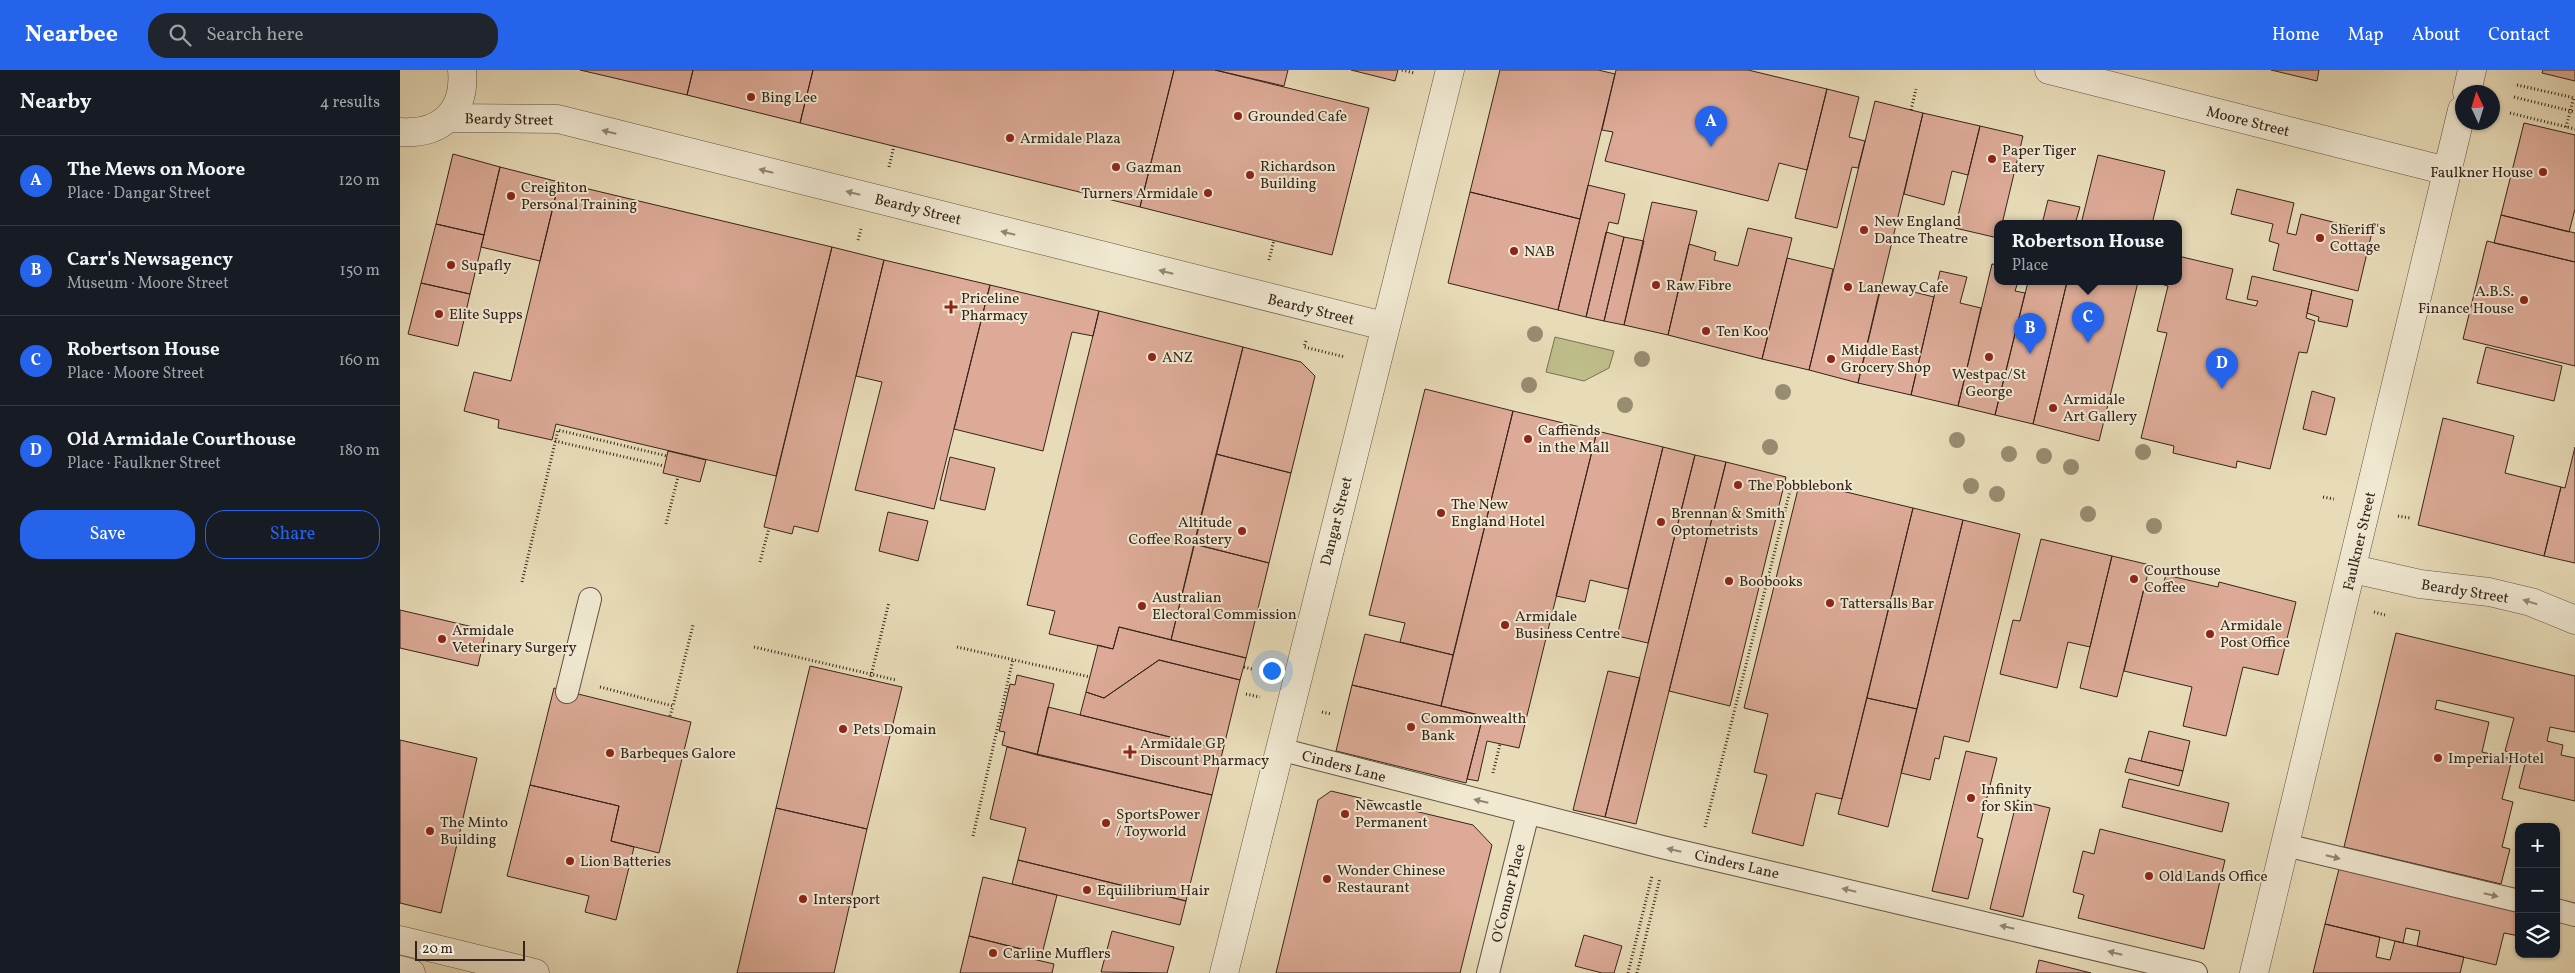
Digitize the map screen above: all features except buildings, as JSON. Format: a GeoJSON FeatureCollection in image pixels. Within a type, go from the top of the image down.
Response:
{"type":"FeatureCollection","features":[{"type":"Feature","properties":{"kind":"street"},"geometry":{"type":"LineString","coordinates":[[400,132],[417,134],[434,129],[448,118],[458,103],[464,86],[462,70]]}},
{"type":"Feature","properties":{"kind":"street","name":"Dangar Street"},"geometry":{"type":"LineString","coordinates":[[1224,973],[1384,326],[1450,70]]}},
{"type":"Feature","properties":{"kind":"street","name":"Moore Street"},"geometry":{"type":"LineString","coordinates":[[2049,70],[2447,170]]}},
{"type":"Feature","properties":{"kind":"street"},"geometry":{"type":"LineString","coordinates":[[2469,85],[2472,70]]}},
{"type":"Feature","properties":{"kind":"street","name":"Beardy Street"},"geometry":{"type":"LineString","coordinates":[[448,118],[558,119],[1384,326]]}},
{"type":"Feature","properties":{"kind":"street","name":"Faulkner Street"},"geometry":{"type":"LineString","coordinates":[[2254,973],[2353,569],[2457,130]]}},
{"type":"Feature","properties":{"kind":"street","name":"Beardy Street"},"geometry":{"type":"LineString","coordinates":[[2353,569],[2420,584],[2489,592],[2531,602],[2575,620]]}},
{"type":"Feature","properties":{"kind":"street"},"geometry":{"type":"LineString","coordinates":[[400,940],[535,973]]}},
{"type":"Feature","properties":{"kind":"street"},"geometry":{"type":"LineString","coordinates":[[400,970],[411,973]]}},
{"type":"Feature","properties":{"kind":"lane"},"geometry":{"type":"LineString","coordinates":[[569,686],[590,599]]}},
{"type":"Feature","properties":{"kind":"lane","name":"Cinders Lane"},"geometry":{"type":"LineString","coordinates":[[1280,749],[1698,856],[2196,973]]}},
{"type":"Feature","properties":{"kind":"lane","name":"O'Connor Place"},"geometry":{"type":"LineString","coordinates":[[1488,973],[1528,813]]}},
{"type":"Feature","properties":{"kind":"lane"},"geometry":{"type":"LineString","coordinates":[[2286,845],[2515,900]]}},
{"type":"Feature","properties":{"kind":"lane"},"geometry":{"type":"LineString","coordinates":[[2560,911],[2575,915]]}},
{"type":"Feature","properties":{"kind":"path"},"geometry":{"type":"LineString","coordinates":[[1402,70],[1414,73]]}},
{"type":"Feature","properties":{"kind":"path"},"geometry":{"type":"LineString","coordinates":[[2517,85],[2574,98],[2573,111],[2566,127]]}},
{"type":"Feature","properties":{"kind":"path"},"geometry":{"type":"LineString","coordinates":[[1911,110],[1916,89]]}},
{"type":"Feature","properties":{"kind":"path"},"geometry":{"type":"LineString","coordinates":[[2514,97],[2573,111]]}},
{"type":"Feature","properties":{"kind":"path"},"geometry":{"type":"LineString","coordinates":[[2510,113],[2575,129]]}},
{"type":"Feature","properties":{"kind":"path"},"geometry":{"type":"LineString","coordinates":[[888,170],[894,146]]}},
{"type":"Feature","properties":{"kind":"path"},"geometry":{"type":"LineString","coordinates":[[1269,260],[1274,240]]}},
{"type":"Feature","properties":{"kind":"path"},"geometry":{"type":"LineString","coordinates":[[1308,332],[1304,347],[1340,356]]}},
{"type":"Feature","properties":{"kind":"path"},"geometry":{"type":"LineString","coordinates":[[522,582],[558,430],[667,456]]}},
{"type":"Feature","properties":{"kind":"path"},"geometry":{"type":"LineString","coordinates":[[555,441],[664,466]]}},
{"type":"Feature","properties":{"kind":"path"},"geometry":{"type":"LineString","coordinates":[[666,524],[678,477]]}},
{"type":"Feature","properties":{"kind":"path"},"geometry":{"type":"LineString","coordinates":[[1698,856],[1793,479]]}},
{"type":"Feature","properties":{"kind":"path"},"geometry":{"type":"LineString","coordinates":[[2323,497],[2334,500]]}},
{"type":"Feature","properties":{"kind":"path"},"geometry":{"type":"LineString","coordinates":[[2399,516],[2410,518]]}},
{"type":"Feature","properties":{"kind":"path"},"geometry":{"type":"LineString","coordinates":[[760,562],[769,528]]}},
{"type":"Feature","properties":{"kind":"path"},"geometry":{"type":"LineString","coordinates":[[870,680],[889,602]]}},
{"type":"Feature","properties":{"kind":"path"},"geometry":{"type":"LineString","coordinates":[[2375,613],[2385,615]]}},
{"type":"Feature","properties":{"kind":"path"},"geometry":{"type":"LineString","coordinates":[[670,716],[694,625]]}},
{"type":"Feature","properties":{"kind":"path"},"geometry":{"type":"LineString","coordinates":[[754,647],[896,680]]}},
{"type":"Feature","properties":{"kind":"path"},"geometry":{"type":"LineString","coordinates":[[957,647],[1090,677]]}},
{"type":"Feature","properties":{"kind":"path"},"geometry":{"type":"LineString","coordinates":[[973,836],[1013,659]]}},
{"type":"Feature","properties":{"kind":"path"},"geometry":{"type":"LineString","coordinates":[[1244,667],[1252,669]]}},
{"type":"Feature","properties":{"kind":"path"},"geometry":{"type":"LineString","coordinates":[[569,686],[673,706]]}},
{"type":"Feature","properties":{"kind":"path"},"geometry":{"type":"LineString","coordinates":[[1246,694],[1256,696]]}},
{"type":"Feature","properties":{"kind":"path"},"geometry":{"type":"LineString","coordinates":[[1321,712],[1331,714]]}},
{"type":"Feature","properties":{"kind":"path"},"geometry":{"type":"LineString","coordinates":[[1628,973],[1653,868]]}},
{"type":"Feature","properties":{"kind":"path"},"geometry":{"type":"LineString","coordinates":[[1637,973],[1662,870]]}},
{"type":"Feature","properties":{"kind":"green space"},"geometry":{"type":"Polygon","coordinates":[[[1555,337],[1614,351],[1609,368],[1584,381],[1546,372],[1555,337]]]}},
{"type":"Feature","properties":{"kind":"place","name":"Bing Lee"},"geometry":{"type":"Point","coordinates":[751,97]}},
{"type":"Feature","properties":{"kind":"place","name":"Grounded Cafe"},"geometry":{"type":"Point","coordinates":[1238,116]}},
{"type":"Feature","properties":{"kind":"place","name":"Armidale Plaza"},"geometry":{"type":"Point","coordinates":[1010,138]}},
{"type":"Feature","properties":{"kind":"place","name":"The Mews on Moore"},"geometry":{"type":"Point","coordinates":[1711,147]}},
{"type":"Feature","properties":{"kind":"place","name":"Paper Tiger Eatery"},"geometry":{"type":"Point","coordinates":[1992,159]}},
{"type":"Feature","properties":{"kind":"place","name":"Gazman"},"geometry":{"type":"Point","coordinates":[1116,167]}},
{"type":"Feature","properties":{"kind":"place","name":"Faulkner House"},"geometry":{"type":"Point","coordinates":[2543,172]}},
{"type":"Feature","properties":{"kind":"place","name":"Richardson Building"},"geometry":{"type":"Point","coordinates":[1250,175]}},
{"type":"Feature","properties":{"kind":"place","name":"Turners Armidale"},"geometry":{"type":"Point","coordinates":[1208,193]}},
{"type":"Feature","properties":{"kind":"place","name":"Creighton Personal Training"},"geometry":{"type":"Point","coordinates":[511,196]}},
{"type":"Feature","properties":{"kind":"place","name":"New England Dance Theatre"},"geometry":{"type":"Point","coordinates":[1864,230]}},
{"type":"Feature","properties":{"kind":"place","name":"Sheriff's Cottage"},"geometry":{"type":"Point","coordinates":[2320,238]}},
{"type":"Feature","properties":{"kind":"place","name":"NAB"},"geometry":{"type":"Point","coordinates":[1514,251]}},
{"type":"Feature","properties":{"kind":"place","name":"Supafly"},"geometry":{"type":"Point","coordinates":[451,265]}},
{"type":"Feature","properties":{"kind":"place","name":"Raw Fibre"},"geometry":{"type":"Point","coordinates":[1656,285]}},
{"type":"Feature","properties":{"kind":"place","name":"Laneway Cafe"},"geometry":{"type":"Point","coordinates":[1848,287]}},
{"type":"Feature","properties":{"kind":"place","name":"A.B.S. Finance House"},"geometry":{"type":"Point","coordinates":[2524,300]}},
{"type":"Feature","properties":{"kind":"place","name":"Priceline Pharmacy"},"geometry":{"type":"Point","coordinates":[951,307]}},
{"type":"Feature","properties":{"kind":"place","name":"Elite Supps"},"geometry":{"type":"Point","coordinates":[439,314]}},
{"type":"Feature","properties":{"kind":"place","name":"Ten Koo"},"geometry":{"type":"Point","coordinates":[1706,331]}},
{"type":"Feature","properties":{"kind":"place","name":"Robertson House"},"geometry":{"type":"Point","coordinates":[2088,343]}},
{"type":"Feature","properties":{"kind":"place","name":"Carr's Newsagency"},"geometry":{"type":"Point","coordinates":[2030,354]}},
{"type":"Feature","properties":{"kind":"place","name":"ANZ"},"geometry":{"type":"Point","coordinates":[1152,357]}},
{"type":"Feature","properties":{"kind":"place","name":"Westpac/St George"},"geometry":{"type":"Point","coordinates":[1989,357]}},
{"type":"Feature","properties":{"kind":"place","name":"Middle East Grocery Shop"},"geometry":{"type":"Point","coordinates":[1831,359]}},
{"type":"Feature","properties":{"kind":"place","name":"Old Armidale Courthouse"},"geometry":{"type":"Point","coordinates":[2222,389]}},
{"type":"Feature","properties":{"kind":"place","name":"Armidale Art Gallery"},"geometry":{"type":"Point","coordinates":[2053,408]}},
{"type":"Feature","properties":{"kind":"place","name":"Caffiends in the Mall"},"geometry":{"type":"Point","coordinates":[1528,439]}},
{"type":"Feature","properties":{"kind":"place","name":"The Pobblebonk"},"geometry":{"type":"Point","coordinates":[1738,485]}},
{"type":"Feature","properties":{"kind":"place","name":"The New England Hotel"},"geometry":{"type":"Point","coordinates":[1441,513]}},
{"type":"Feature","properties":{"kind":"place","name":"Brennan & Smith Optometrists"},"geometry":{"type":"Point","coordinates":[1661,522]}},
{"type":"Feature","properties":{"kind":"place","name":"Altitude Coffee Roastery"},"geometry":{"type":"Point","coordinates":[1242,531]}},
{"type":"Feature","properties":{"kind":"place","name":"Courthouse Coffee"},"geometry":{"type":"Point","coordinates":[2134,579]}},
{"type":"Feature","properties":{"kind":"place","name":"Boobooks"},"geometry":{"type":"Point","coordinates":[1729,581]}},
{"type":"Feature","properties":{"kind":"place","name":"Tattersalls Bar"},"geometry":{"type":"Point","coordinates":[1830,603]}},
{"type":"Feature","properties":{"kind":"place","name":"Australian Electoral Commission"},"geometry":{"type":"Point","coordinates":[1142,606]}},
{"type":"Feature","properties":{"kind":"place","name":"Armidale Business Centre"},"geometry":{"type":"Point","coordinates":[1505,625]}},
{"type":"Feature","properties":{"kind":"place","name":"Armidale Post Office"},"geometry":{"type":"Point","coordinates":[2210,634]}},
{"type":"Feature","properties":{"kind":"place","name":"Armidale Veterinary Surgery"},"geometry":{"type":"Point","coordinates":[442,639]}},
{"type":"Feature","properties":{"kind":"place","name":"Commonwealth Bank"},"geometry":{"type":"Point","coordinates":[1411,727]}},
{"type":"Feature","properties":{"kind":"place","name":"Pets Domain"},"geometry":{"type":"Point","coordinates":[843,729]}},
{"type":"Feature","properties":{"kind":"place","name":"Armidale GP Discount Pharmacy"},"geometry":{"type":"Point","coordinates":[1130,752]}},
{"type":"Feature","properties":{"kind":"place","name":"Barbeques Galore"},"geometry":{"type":"Point","coordinates":[610,753]}},
{"type":"Feature","properties":{"kind":"place","name":"Imperial Hotel"},"geometry":{"type":"Point","coordinates":[2438,758]}},
{"type":"Feature","properties":{"kind":"place","name":"Infinity for Skin"},"geometry":{"type":"Point","coordinates":[1971,798]}},
{"type":"Feature","properties":{"kind":"place","name":"Newcastle Permanent"},"geometry":{"type":"Point","coordinates":[1345,814]}},
{"type":"Feature","properties":{"kind":"place","name":"SportsPower / Toyworld"},"geometry":{"type":"Point","coordinates":[1106,823]}},
{"type":"Feature","properties":{"kind":"place","name":"The Minto Building"},"geometry":{"type":"Point","coordinates":[430,831]}},
{"type":"Feature","properties":{"kind":"place","name":"Lion Batteries"},"geometry":{"type":"Point","coordinates":[570,861]}},
{"type":"Feature","properties":{"kind":"place","name":"Old Lands Office"},"geometry":{"type":"Point","coordinates":[2149,876]}},
{"type":"Feature","properties":{"kind":"place","name":"Wonder Chinese Restaurant"},"geometry":{"type":"Point","coordinates":[1327,879]}},
{"type":"Feature","properties":{"kind":"place","name":"Equilibrium Hair"},"geometry":{"type":"Point","coordinates":[1087,890]}},
{"type":"Feature","properties":{"kind":"place","name":"Intersport"},"geometry":{"type":"Point","coordinates":[803,899]}},
{"type":"Feature","properties":{"kind":"place","name":"Carline Mufflers"},"geometry":{"type":"Point","coordinates":[993,953]}}]}
